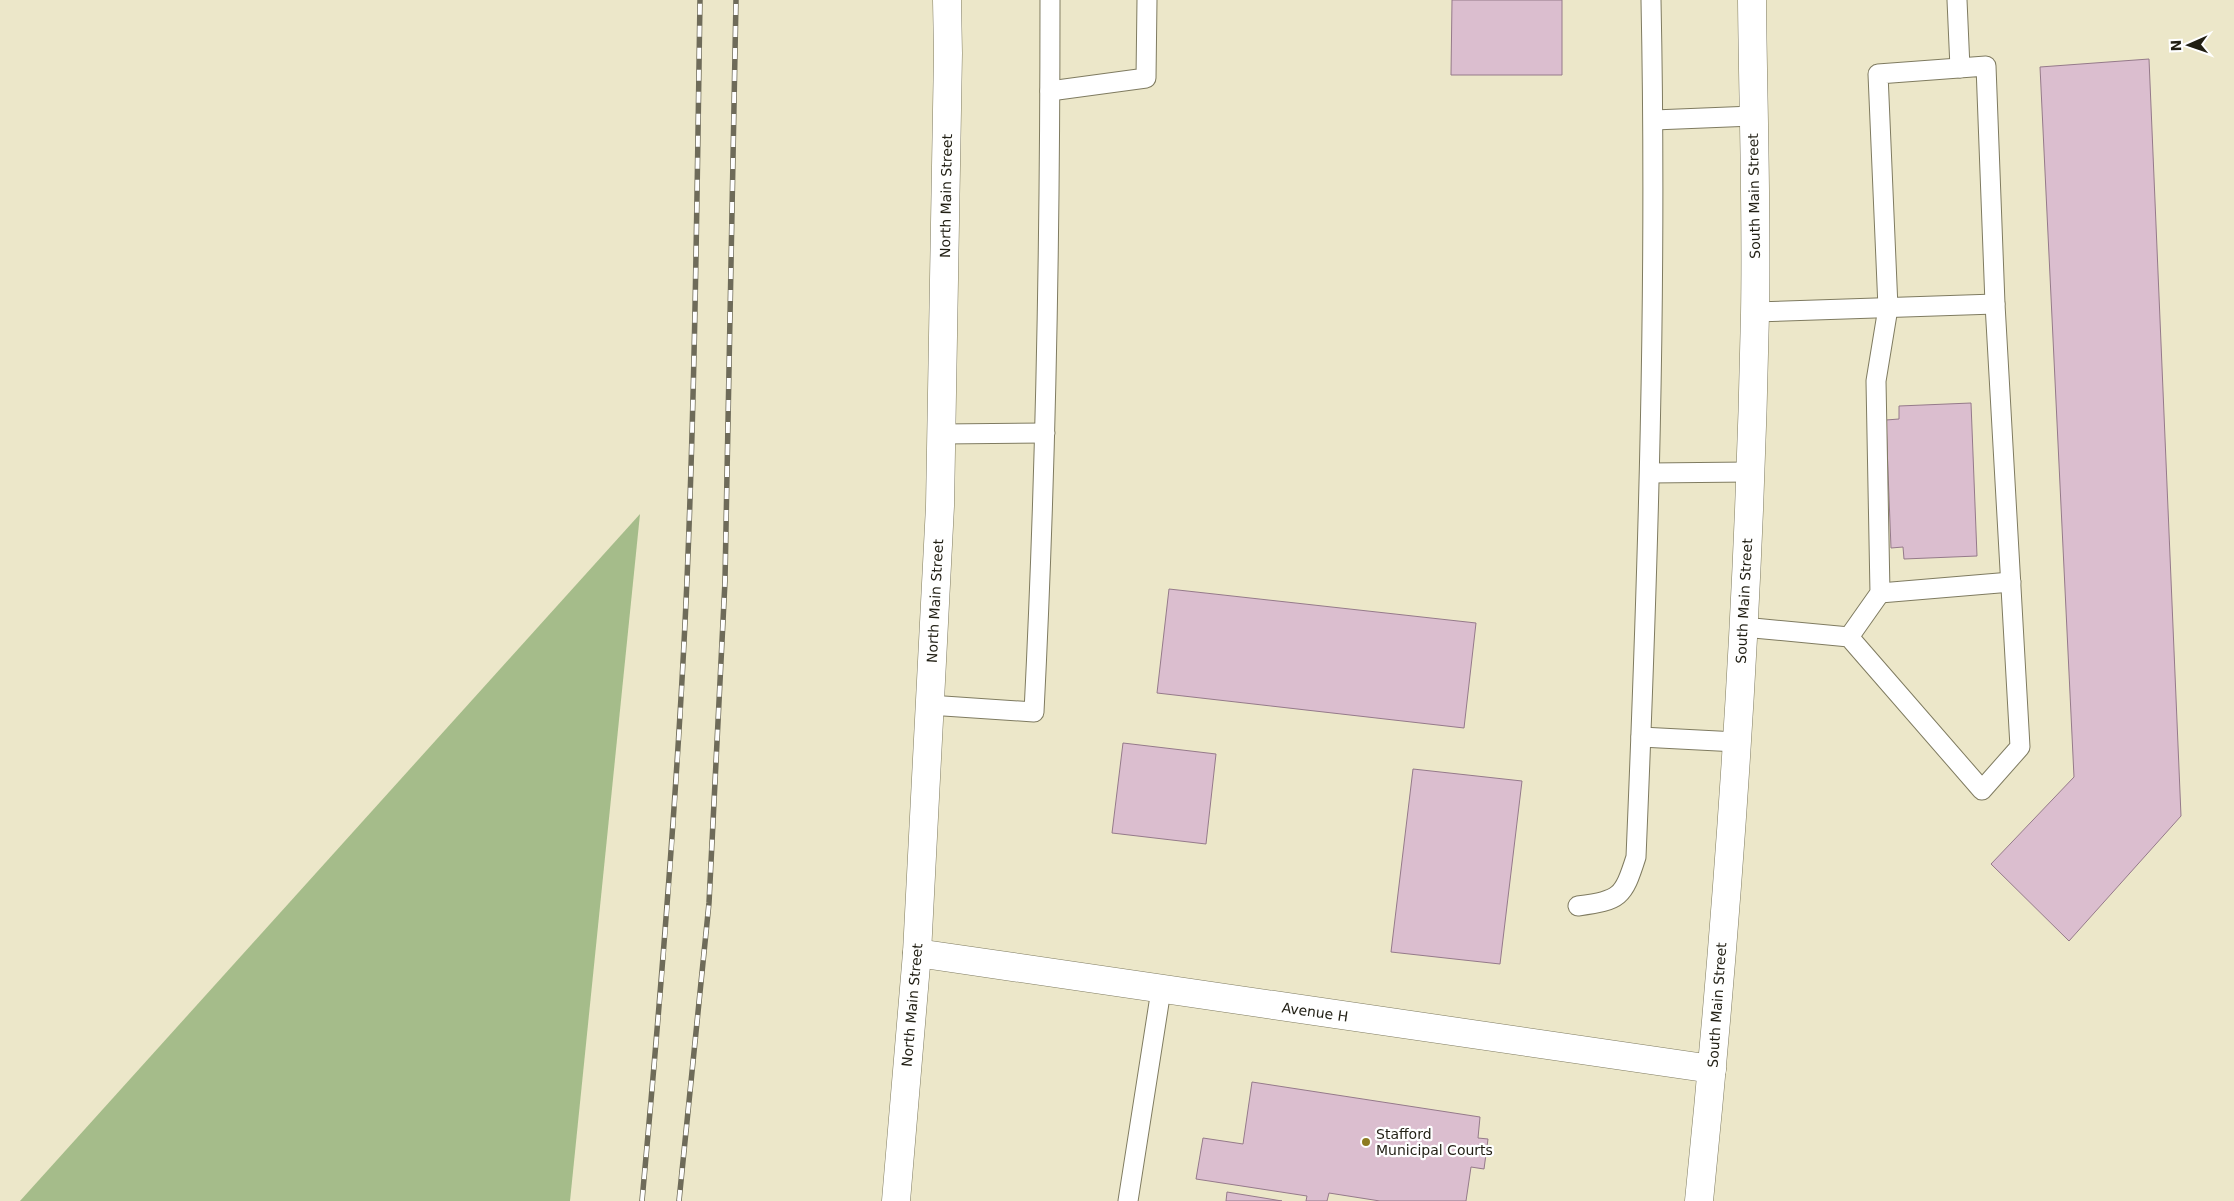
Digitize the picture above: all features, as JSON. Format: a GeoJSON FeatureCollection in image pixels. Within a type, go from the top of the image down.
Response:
{"type":"FeatureCollection","features":[{"type":"Feature","properties":{"kind":"main road","name":"North Main Street"},"geometry":{"type":"LineString","coordinates":[[896,1201],[917,953],[940,506],[948,53],[947,0]]}},
{"type":"Feature","properties":{"kind":"main road","name":"South Main Street"},"geometry":{"type":"LineString","coordinates":[[1699,1201],[1712,1069],[1737,742],[1743,627],[1755,312],[1752,0]]}},
{"type":"Feature","properties":{"kind":"main road","name":"Avenue H"},"geometry":{"type":"LineString","coordinates":[[917,953],[1712,1069]]}},
{"type":"Feature","properties":{"kind":"lane"},"geometry":{"type":"LineString","coordinates":[[929,705],[1034,712],[1042,568],[1050,272],[1050,0]]}},
{"type":"Feature","properties":{"kind":"lane"},"geometry":{"type":"LineString","coordinates":[[1050,91],[1146,78],[1147,0]]}},
{"type":"Feature","properties":{"kind":"lane"},"geometry":{"type":"LineString","coordinates":[[1578,906],[1607,902],[1626,887],[1636,857],[1650,473],[1654,120],[1651,0]]}},
{"type":"Feature","properties":{"kind":"lane"},"geometry":{"type":"LineString","coordinates":[[1957,0],[1960,68]]}},
{"type":"Feature","properties":{"kind":"lane"},"geometry":{"type":"LineString","coordinates":[[1743,627],[1849,637],[1982,790],[2020,747],[1995,304],[1986,66],[1878,74],[1888,308],[1876,380],[1880,593],[1849,637]]}},
{"type":"Feature","properties":{"kind":"lane"},"geometry":{"type":"LineString","coordinates":[[1654,120],[1753,116]]}},
{"type":"Feature","properties":{"kind":"lane"},"geometry":{"type":"LineString","coordinates":[[1755,312],[1995,304]]}},
{"type":"Feature","properties":{"kind":"lane"},"geometry":{"type":"LineString","coordinates":[[942,434],[1045,433]]}},
{"type":"Feature","properties":{"kind":"lane"},"geometry":{"type":"LineString","coordinates":[[1650,473],[1749,472]]}},
{"type":"Feature","properties":{"kind":"lane"},"geometry":{"type":"LineString","coordinates":[[1880,593],[2011,582]]}},
{"type":"Feature","properties":{"kind":"lane"},"geometry":{"type":"LineString","coordinates":[[1641,736],[1737,742]]}},
{"type":"Feature","properties":{"kind":"lane"},"geometry":{"type":"LineString","coordinates":[[1128,1201],[1161,990]]}},
{"type":"Feature","properties":{"kind":"green space"},"geometry":{"type":"Polygon","coordinates":[[[640,514],[570,1201],[20,1201],[640,514]]]}},
{"type":"Feature","properties":{"kind":"building"},"geometry":{"type":"Polygon","coordinates":[[[1452,0],[1562,0],[1562,75],[1451,75],[1452,0]]]}},
{"type":"Feature","properties":{"kind":"building"},"geometry":{"type":"Polygon","coordinates":[[[2149,59],[2181,816],[2069,941],[1991,864],[2074,777],[2040,67],[2149,59]]]}},
{"type":"Feature","properties":{"kind":"building"},"geometry":{"type":"Polygon","coordinates":[[[1971,403],[1977,556],[1904,559],[1903,547],[1891,548],[1886,420],[1899,419],[1899,406],[1971,403]]]}},
{"type":"Feature","properties":{"kind":"building"},"geometry":{"type":"Polygon","coordinates":[[[1169,589],[1476,623],[1464,728],[1157,693],[1169,589]]]}},
{"type":"Feature","properties":{"kind":"building"},"geometry":{"type":"Polygon","coordinates":[[[1123,743],[1216,754],[1206,844],[1112,833],[1123,743]]]}},
{"type":"Feature","properties":{"kind":"building"},"geometry":{"type":"Polygon","coordinates":[[[1413,769],[1522,781],[1500,964],[1391,952],[1413,769]]]}},
{"type":"Feature","properties":{"kind":"building","name":"Stafford Municipal Courts"},"geometry":{"type":"Polygon","coordinates":[[[1252,1082],[1480,1117],[1478,1138],[1488,1139],[1484,1169],[1471,1167],[1466,1201],[1380,1201],[1329,1193],[1327,1201],[1306,1201],[1307,1196],[1196,1179],[1203,1138],[1243,1144],[1252,1082]]]}},
{"type":"Feature","properties":{"kind":"building"},"geometry":{"type":"Polygon","coordinates":[[[1227,1192],[1282,1201],[1226,1201],[1227,1192]]]}},
{"type":"Feature","properties":{"kind":"railway"},"geometry":{"type":"LineString","coordinates":[[642,1201],[668,891],[679,736],[687,580],[694,363],[700,0]]}},
{"type":"Feature","properties":{"kind":"railway"},"geometry":{"type":"LineString","coordinates":[[679,1201],[709,903],[725,581],[736,0]]}},
{"type":"Feature","properties":{"kind":"place","name":"Stafford Municipal Courts"},"geometry":{"type":"Point","coordinates":[1366,1142]}}]}
